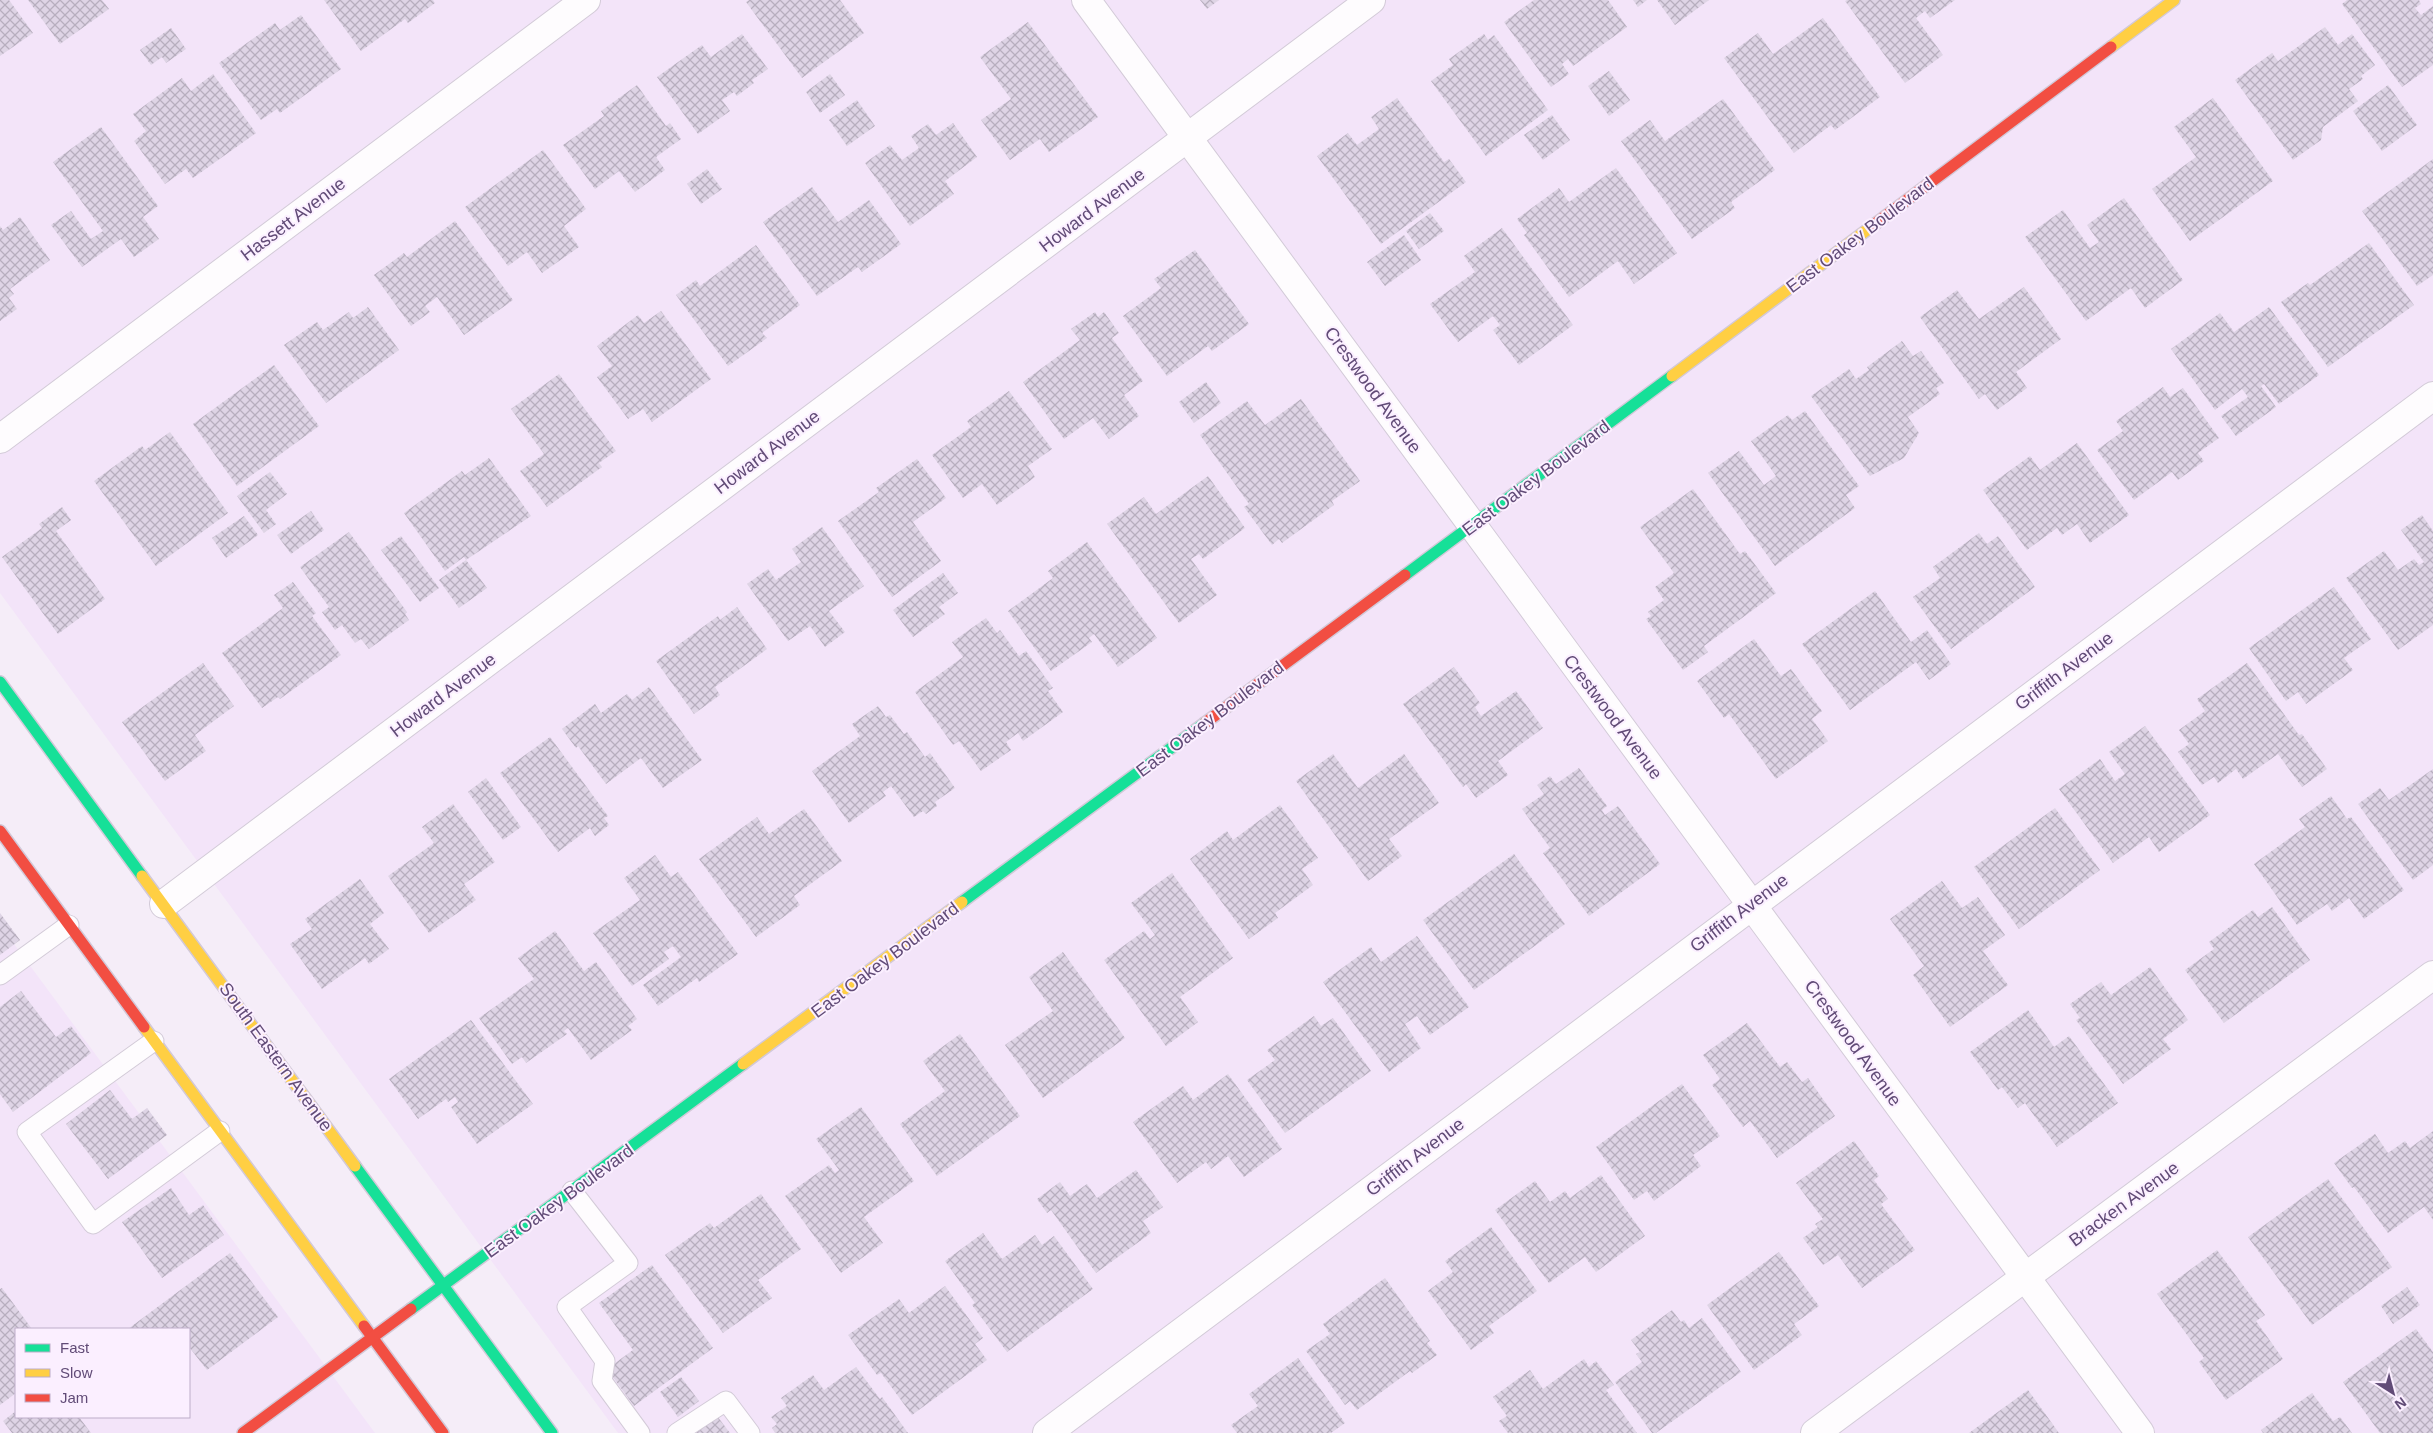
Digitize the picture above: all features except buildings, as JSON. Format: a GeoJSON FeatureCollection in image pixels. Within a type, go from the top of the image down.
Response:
{"type":"FeatureCollection","features":[{"type":"Feature","properties":{"kind":"street","name":"Hassett Avenue"},"geometry":{"type":"LineString","coordinates":[[0,439],[586,0]]}},
{"type":"Feature","properties":{"kind":"street","name":"Crestwood Avenue"},"geometry":{"type":"LineString","coordinates":[[1086,0],[2140,1433]]}},
{"type":"Feature","properties":{"kind":"street","name":"Howard Avenue"},"geometry":{"type":"LineString","coordinates":[[164,904],[1371,0]]}},
{"type":"Feature","properties":{"kind":"street","name":"East Oakey Boulevard"},"geometry":{"type":"LineString","coordinates":[[243,1433],[1473,525],[2174,0]]}},
{"type":"Feature","properties":{"kind":"street","name":"Griffith Avenue"},"geometry":{"type":"LineString","coordinates":[[1047,1433],[1751,904],[2433,396]]}},
{"type":"Feature","properties":{"kind":"street","name":"South Eastern Avenue"},"geometry":{"type":"LineString","coordinates":[[0,682],[552,1433]]}},
{"type":"Feature","properties":{"kind":"street"},"geometry":{"type":"LineString","coordinates":[[3,841],[69,925],[443,1433]]}},
{"type":"Feature","properties":{"kind":"street","name":"Bracken Avenue"},"geometry":{"type":"LineString","coordinates":[[1815,1433],[2024,1276],[2433,975]]}},
{"type":"Feature","properties":{"kind":"lane"},"geometry":{"type":"LineString","coordinates":[[0,975],[69,925]]}},
{"type":"Feature","properties":{"kind":"lane"},"geometry":{"type":"LineString","coordinates":[[154,1041],[26,1132],[92,1224],[220,1131]]}},
{"type":"Feature","properties":{"kind":"lane"},"geometry":{"type":"LineString","coordinates":[[572,1191],[628,1262],[567,1307],[605,1360],[602,1381],[636,1431]]}},
{"type":"Feature","properties":{"kind":"lane"},"geometry":{"type":"LineString","coordinates":[[677,1433],[726,1400],[750,1433]]}},
{"type":"Feature","properties":{"kind":"shaded area"},"geometry":{"type":"Polygon","coordinates":[[[0,0],[2433,0],[2433,1433],[618,1433],[0,593],[0,0]]]}},
{"type":"Feature","properties":{"kind":"shaded area"},"geometry":{"type":"Polygon","coordinates":[[[0,925],[375,1433],[0,1433],[0,925]]]}},
{"type":"Feature","properties":{"kind":"traffic: fast"},"geometry":{"type":"LineString","coordinates":[[1405,575],[1672,376]]}},
{"type":"Feature","properties":{"kind":"traffic: fast"},"geometry":{"type":"LineString","coordinates":[[0,682],[142,876]]}},
{"type":"Feature","properties":{"kind":"traffic: fast"},"geometry":{"type":"LineString","coordinates":[[962,902],[1205,723]]}},
{"type":"Feature","properties":{"kind":"traffic: fast"},"geometry":{"type":"LineString","coordinates":[[411,1309],[743,1064]]}},
{"type":"Feature","properties":{"kind":"traffic: fast"},"geometry":{"type":"LineString","coordinates":[[355,1166],[552,1433]]}},
{"type":"Feature","properties":{"kind":"traffic: slow"},"geometry":{"type":"LineString","coordinates":[[2111,47],[2174,0]]}},
{"type":"Feature","properties":{"kind":"traffic: slow"},"geometry":{"type":"LineString","coordinates":[[1672,376],[1875,224]]}},
{"type":"Feature","properties":{"kind":"traffic: slow"},"geometry":{"type":"LineString","coordinates":[[142,876],[355,1166]]}},
{"type":"Feature","properties":{"kind":"traffic: slow"},"geometry":{"type":"LineString","coordinates":[[743,1064],[962,902]]}},
{"type":"Feature","properties":{"kind":"traffic: slow"},"geometry":{"type":"LineString","coordinates":[[144,1027],[364,1326]]}},
{"type":"Feature","properties":{"kind":"traffic: jam"},"geometry":{"type":"LineString","coordinates":[[1875,224],[2111,47]]}},
{"type":"Feature","properties":{"kind":"traffic: jam"},"geometry":{"type":"LineString","coordinates":[[1205,723],[1405,575]]}},
{"type":"Feature","properties":{"kind":"traffic: jam"},"geometry":{"type":"LineString","coordinates":[[0,831],[144,1027]]}},
{"type":"Feature","properties":{"kind":"traffic: jam"},"geometry":{"type":"LineString","coordinates":[[243,1433],[411,1309]]}},
{"type":"Feature","properties":{"kind":"traffic: jam"},"geometry":{"type":"LineString","coordinates":[[364,1326],[443,1433]]}}]}
